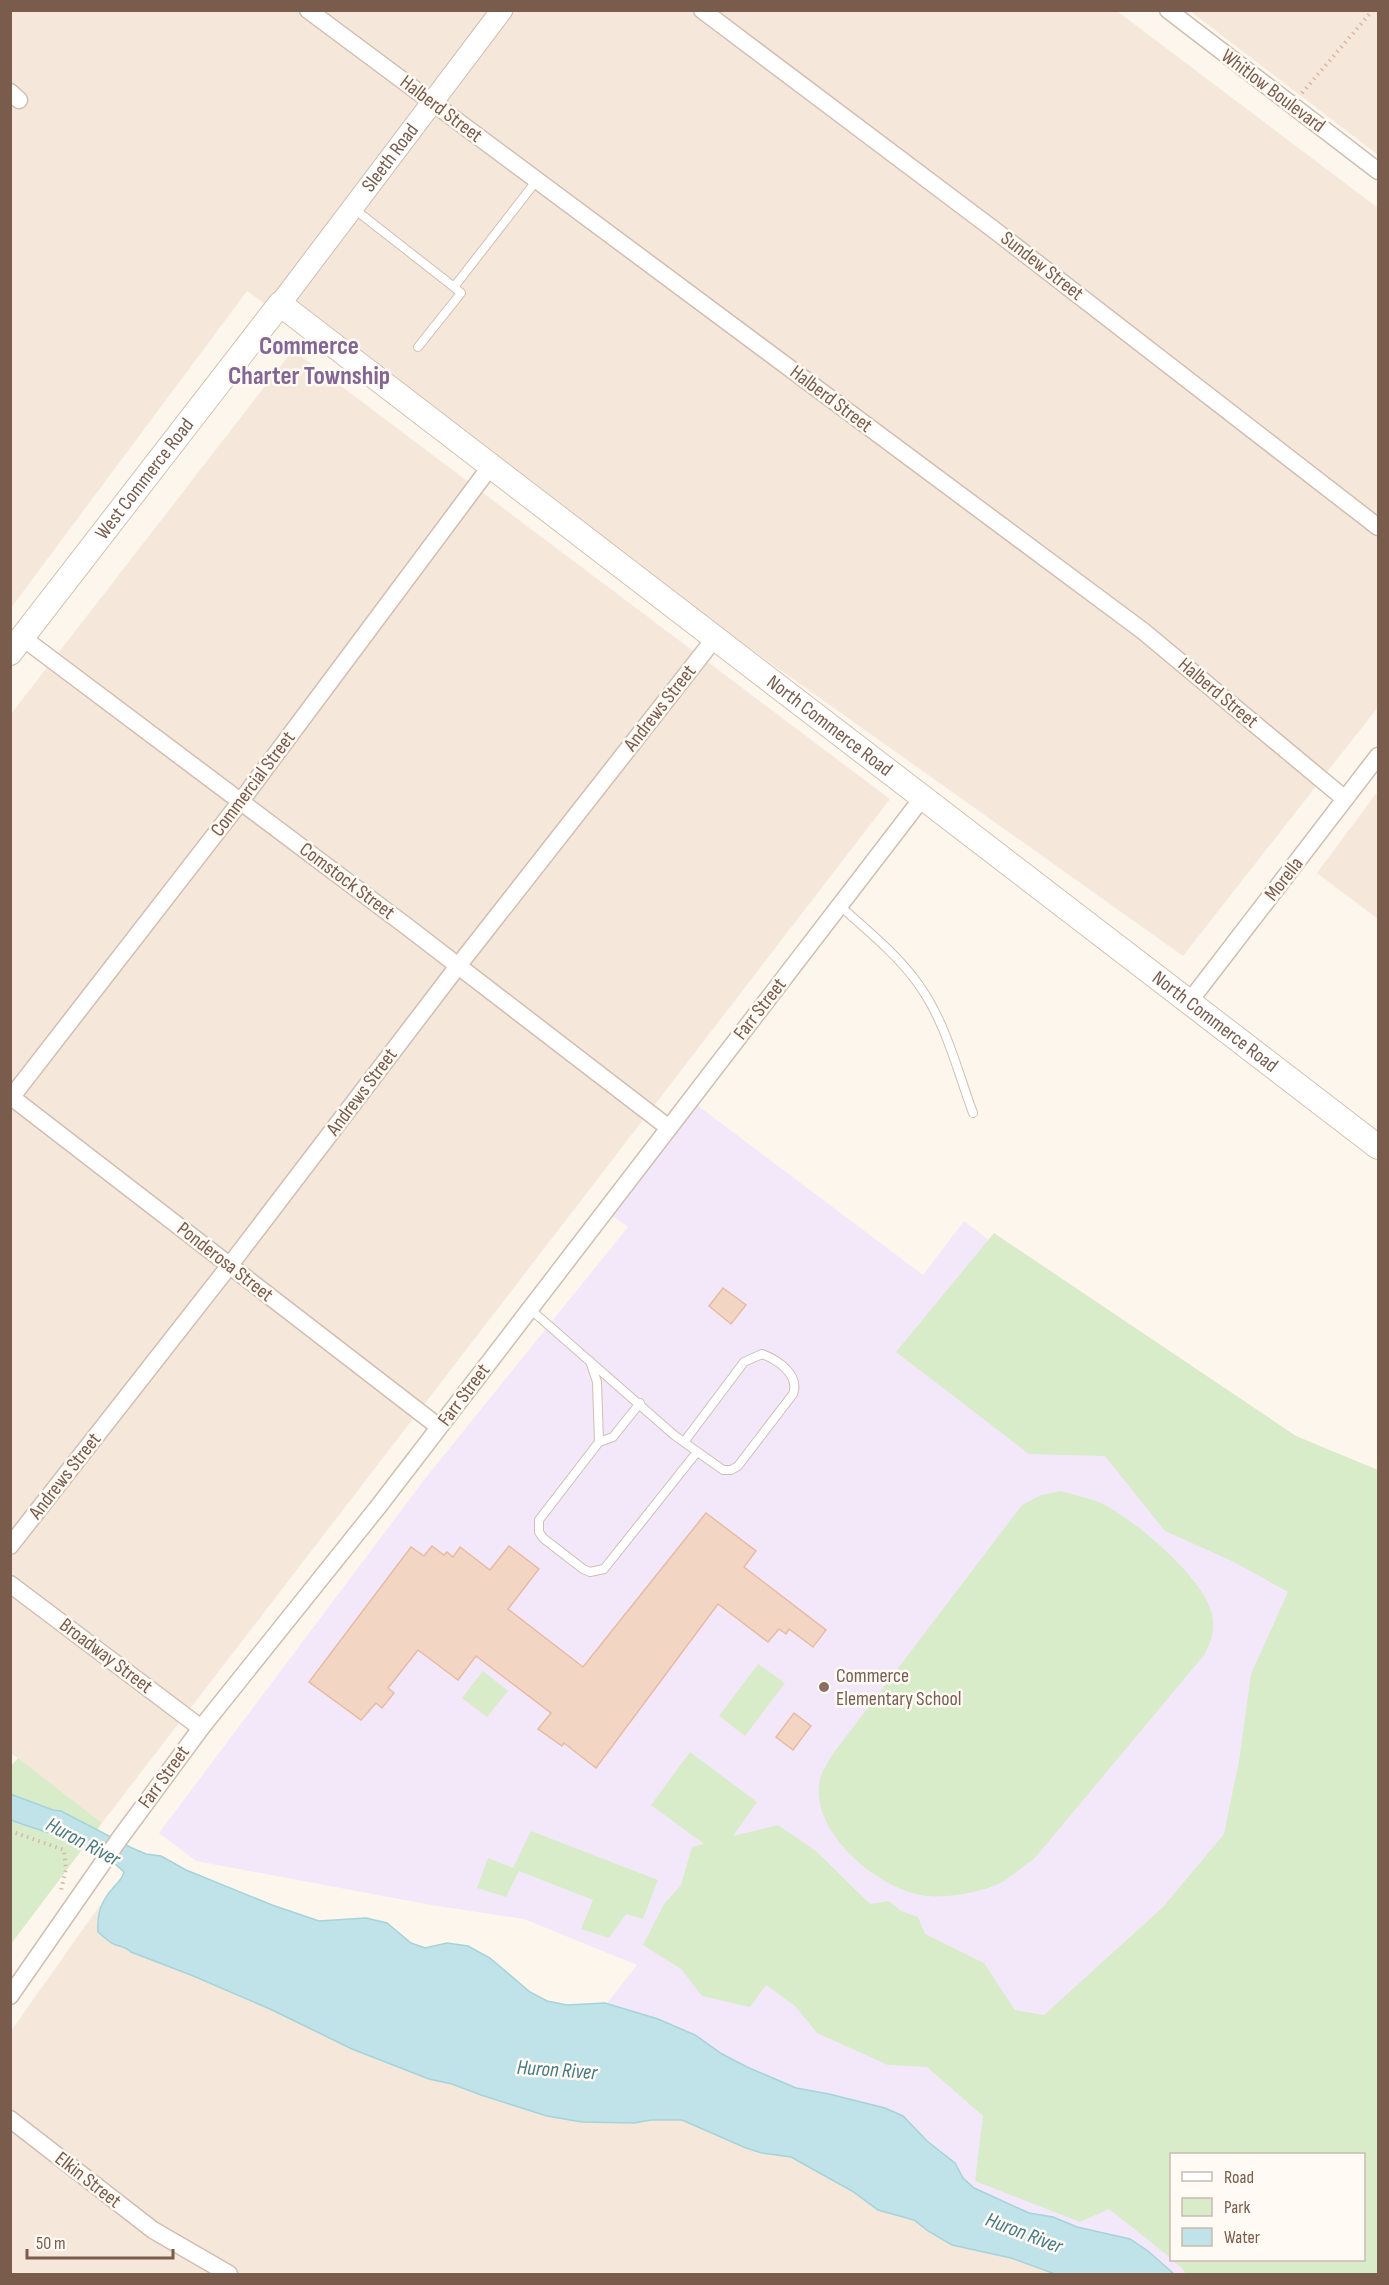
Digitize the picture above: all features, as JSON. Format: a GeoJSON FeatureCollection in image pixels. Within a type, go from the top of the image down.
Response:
{"type":"FeatureCollection","features":[{"type":"Feature","properties":{"kind":"main road","name":"North Commerce Road"},"geometry":{"type":"LineString","coordinates":[[280,304],[1378,1147]]}},
{"type":"Feature","properties":{"kind":"main road","name":"West Commerce Road"},"geometry":{"type":"LineString","coordinates":[[17,646],[280,304]]}},
{"type":"Feature","properties":{"kind":"street","name":"Halberd Street"},"geometry":{"type":"LineString","coordinates":[[308,10],[1143,630],[1345,799]]}},
{"type":"Feature","properties":{"kind":"street","name":"Sleeth Road"},"geometry":{"type":"LineString","coordinates":[[280,304],[502,10]]}},
{"type":"Feature","properties":{"kind":"street","name":"Sundew Street"},"geometry":{"type":"LineString","coordinates":[[702,10],[993,229],[1378,527]]}},
{"type":"Feature","properties":{"kind":"street","name":"Whitlow Boulevard"},"geometry":{"type":"LineString","coordinates":[[1168,10],[1378,171]]}},
{"type":"Feature","properties":{"kind":"street","name":"Commercial Street"},"geometry":{"type":"LineString","coordinates":[[11,1097],[241,801],[490,467]]}},
{"type":"Feature","properties":{"kind":"street","name":"Andrews Street"},"geometry":{"type":"LineString","coordinates":[[10,1546],[230,1265],[458,966],[715,638]]}},
{"type":"Feature","properties":{"kind":"street","name":"Comstock Street"},"geometry":{"type":"LineString","coordinates":[[17,646],[241,801],[669,1128]]}},
{"type":"Feature","properties":{"kind":"street","name":"Morella"},"geometry":{"type":"LineString","coordinates":[[1190,1002],[1378,756]]}},
{"type":"Feature","properties":{"kind":"street","name":"Farr Street"},"geometry":{"type":"LineString","coordinates":[[10,1996],[120,1838],[201,1728],[378,1507],[923,796]]}},
{"type":"Feature","properties":{"kind":"street","name":"Ponderosa Street"},"geometry":{"type":"LineString","coordinates":[[11,1097],[439,1427]]}},
{"type":"Feature","properties":{"kind":"street","name":"Broadway Street"},"geometry":{"type":"LineString","coordinates":[[10,1584],[201,1728]]}},
{"type":"Feature","properties":{"kind":"street","name":"Elkin Street"},"geometry":{"type":"LineString","coordinates":[[10,2119],[153,2230],[229,2274]]}},
{"type":"Feature","properties":{"kind":"lane"},"geometry":{"type":"LineString","coordinates":[[454,287],[537,180]]}},
{"type":"Feature","properties":{"kind":"lane"},"geometry":{"type":"LineString","coordinates":[[353,208],[461,293],[418,347]]}},
{"type":"Feature","properties":{"kind":"lane"},"geometry":{"type":"LineString","coordinates":[[840,906],[891,953],[919,985],[946,1037],[973,1113]]}},
{"type":"Feature","properties":{"kind":"lane"},"geometry":{"type":"LineString","coordinates":[[530,1308],[684,1442],[723,1470],[731,1470],[738,1466],[793,1394],[795,1382],[791,1375],[762,1354],[744,1362],[684,1442]]}},
{"type":"Feature","properties":{"kind":"lane"},"geometry":{"type":"LineString","coordinates":[[590,1360],[597,1382],[600,1442]]}},
{"type":"Feature","properties":{"kind":"lane"},"geometry":{"type":"LineString","coordinates":[[640,1403],[614,1437],[600,1442],[539,1520],[538,1526],[543,1538],[583,1569],[598,1572],[610,1565],[697,1452]]}},
{"type":"Feature","properties":{"kind":"path"},"geometry":{"type":"LineString","coordinates":[[1292,104],[1373,10]]}},
{"type":"Feature","properties":{"kind":"path"},"geometry":{"type":"LineString","coordinates":[[10,1831],[64,1850],[65,1875],[61,1890],[57,1895]]}},
{"type":"Feature","properties":{"kind":"shaded area"},"geometry":{"type":"Polygon","coordinates":[[[11,11],[1117,11],[1378,208],[1378,707],[1183,956],[247,291],[11,608],[11,11]]]}},
{"type":"Feature","properties":{"kind":"shaded area"},"geometry":{"type":"Polygon","coordinates":[[[1190,11],[1378,11],[1378,155],[1190,11]]]}},
{"type":"Feature","properties":{"kind":"shaded area"},"geometry":{"type":"Polygon","coordinates":[[[293,350],[890,799],[102,1823],[11,1753],[11,714],[293,350]]]}},
{"type":"Feature","properties":{"kind":"shaded area"},"geometry":{"type":"Polygon","coordinates":[[[1378,791],[1378,919],[1317,873],[1378,791]]]}},
{"type":"Feature","properties":{"kind":"shaded area","name":"Commerce Elementary School"},"geometry":{"type":"Polygon","coordinates":[[[693,1102],[923,1275],[964,1221],[1378,1541],[1378,2274],[1145,2274],[713,2114],[548,2079],[637,1965],[524,1919],[431,1905],[196,1861],[159,1833],[424,1480],[628,1227],[608,1213],[693,1102]]]}},
{"type":"Feature","properties":{"kind":"shaded area"},"geometry":{"type":"Polygon","coordinates":[[[100,1905],[568,2090],[713,2114],[1130,2274],[11,2274],[11,2031],[100,1905]]]}},
{"type":"Feature","properties":{"kind":"green space"},"geometry":{"type":"Polygon","coordinates":[[[994,1233],[1296,1436],[1378,1470],[1378,2274],[1186,2274],[1173,2261],[1365,2261],[1365,2153],[1170,2153],[1170,2257],[1109,2209],[1080,2222],[975,2181],[983,2116],[927,2067],[888,2065],[817,2033],[795,2006],[766,1985],[750,2007],[702,1996],[681,1969],[643,1945],[664,1904],[681,1885],[692,1847],[704,1844],[651,1805],[690,1752],[757,1802],[733,1836],[778,1825],[816,1851],[870,1904],[889,1901],[901,1911],[918,1917],[925,1934],[984,1963],[1015,2010],[1044,2015],[1163,1907],[1224,1834],[1239,1761],[1251,1674],[1288,1592],[1234,1562],[1165,1531],[1105,1456],[1029,1454],[896,1352],[994,1233]]]}},
{"type":"Feature","properties":{"kind":"green space"},"geometry":{"type":"Polygon","coordinates":[[[1061,1491],[1096,1501],[1115,1511],[1150,1537],[1185,1570],[1208,1604],[1213,1619],[1209,1645],[1205,1654],[1034,1859],[1009,1878],[975,1892],[928,1896],[909,1892],[870,1871],[852,1856],[837,1838],[825,1819],[819,1799],[821,1776],[832,1755],[1022,1505],[1041,1495],[1061,1491]]]}},
{"type":"Feature","properties":{"kind":"green space"},"geometry":{"type":"Polygon","coordinates":[[[758,1664],[785,1683],[745,1736],[719,1716],[758,1664]]]}},
{"type":"Feature","properties":{"kind":"green space"},"geometry":{"type":"Polygon","coordinates":[[[483,1671],[508,1691],[487,1717],[462,1698],[483,1671]]]}},
{"type":"Feature","properties":{"kind":"green space"},"geometry":{"type":"Polygon","coordinates":[[[18,1758],[102,1823],[11,1944],[10,1767],[18,1758]]]}},
{"type":"Feature","properties":{"kind":"green space"},"geometry":{"type":"Polygon","coordinates":[[[531,1831],[658,1880],[643,1919],[626,1914],[609,1938],[581,1929],[593,1900],[519,1871],[506,1897],[477,1888],[488,1858],[513,1868],[531,1831]]]}},
{"type":"Feature","properties":{"kind":"water","name":"Huron River"},"geometry":{"type":"Polygon","coordinates":[[[10,1794],[61,1811],[132,1848],[146,1854],[161,1856],[186,1870],[272,1905],[319,1921],[366,1918],[387,1923],[411,1943],[425,1948],[447,1943],[468,1946],[490,1958],[530,1992],[547,2001],[567,2005],[605,2003],[658,2019],[695,2035],[722,2054],[747,2067],[796,2088],[885,2108],[903,2116],[927,2141],[955,2163],[963,2178],[974,2188],[1029,2213],[1053,2217],[1077,2227],[1130,2239],[1148,2251],[1174,2274],[1055,2274],[1011,2258],[952,2245],[914,2220],[878,2210],[852,2191],[791,2157],[746,2148],[682,2120],[651,2120],[634,2123],[582,2122],[547,2116],[452,2084],[429,2079],[352,2049],[270,2009],[113,1944],[98,1932],[98,1919],[105,1898],[124,1872],[112,1861],[85,1846],[11,1820],[10,1794]]]}},
{"type":"Feature","properties":{"kind":"building"},"geometry":{"type":"Polygon","coordinates":[[[723,1288],[746,1305],[731,1324],[709,1306],[723,1288]]]}},
{"type":"Feature","properties":{"kind":"building"},"geometry":{"type":"Polygon","coordinates":[[[706,1513],[756,1551],[744,1567],[826,1630],[813,1647],[789,1629],[786,1634],[779,1629],[768,1642],[718,1604],[596,1768],[564,1743],[562,1746],[538,1729],[551,1713],[476,1656],[458,1680],[418,1650],[388,1688],[394,1693],[382,1708],[376,1703],[361,1720],[309,1682],[411,1547],[424,1556],[432,1546],[444,1555],[447,1552],[453,1557],[460,1547],[490,1570],[509,1546],[539,1569],[508,1609],[583,1667],[706,1513]]]}},
{"type":"Feature","properties":{"kind":"building"},"geometry":{"type":"Polygon","coordinates":[[[794,1713],[811,1726],[793,1750],[776,1737],[794,1713]]]}},
{"type":"Feature","properties":{"kind":"place","name":"Commerce Elementary School"},"geometry":{"type":"Point","coordinates":[824,1687]}},
{"type":"Feature","properties":{"kind":"district","name":"Commerce Charter Township"},"geometry":{"type":"Point","coordinates":[309,361]}}]}
